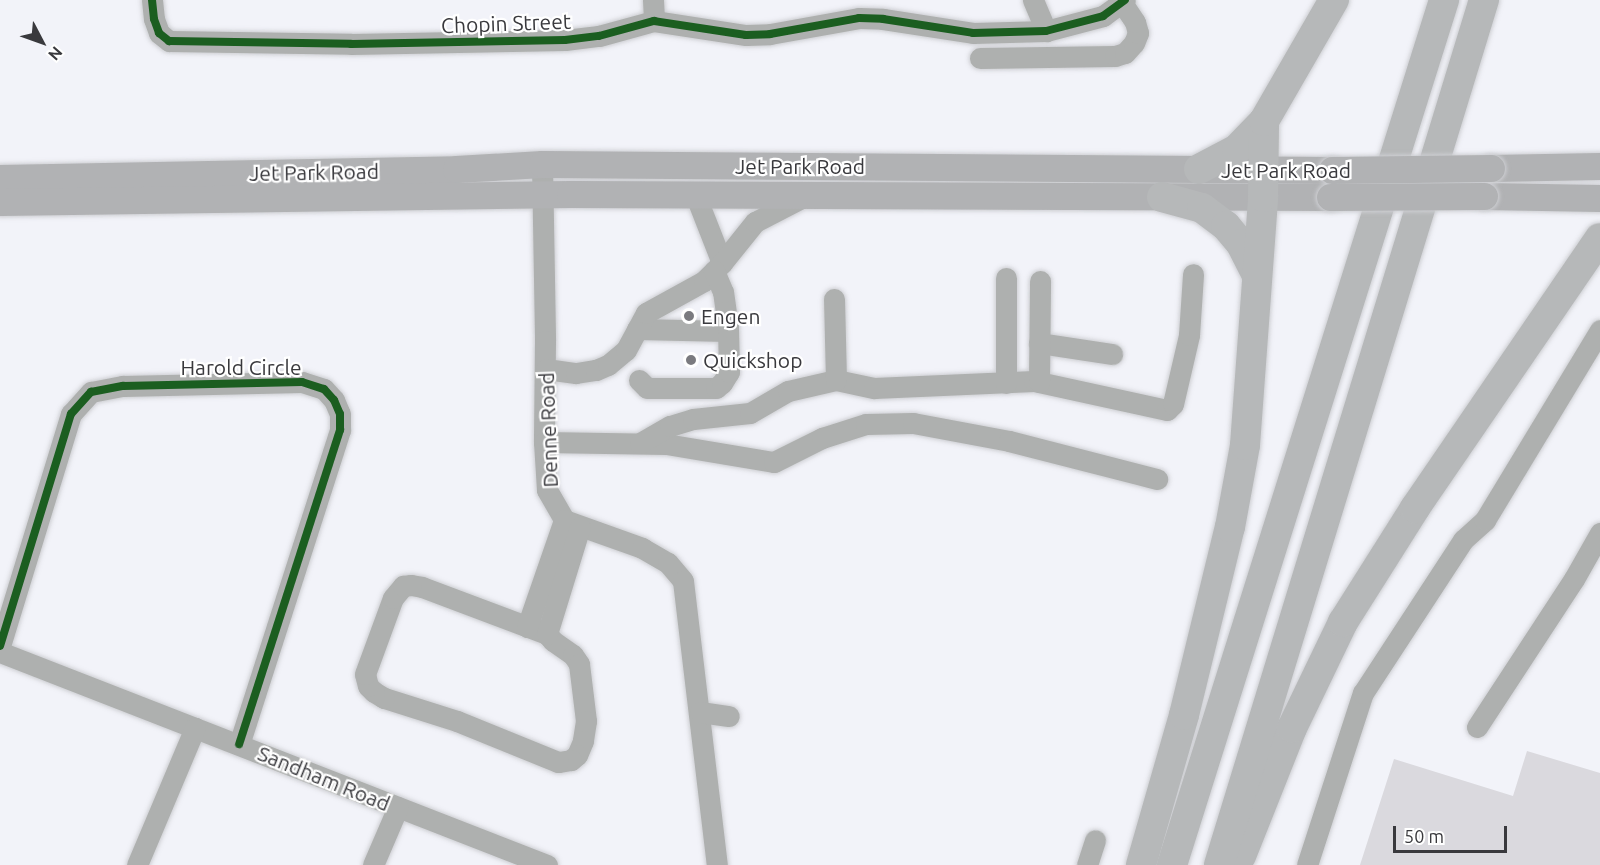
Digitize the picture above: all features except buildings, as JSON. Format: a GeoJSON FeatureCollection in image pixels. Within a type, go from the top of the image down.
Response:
{"type":"FeatureCollection","features":[{"type":"Feature","properties":{"kind":"highway"},"geometry":{"type":"LineString","coordinates":[[1199,169],[1237,149],[1264,121],[1334,0]]}},
{"type":"Feature","properties":{"kind":"highway"},"geometry":{"type":"LineString","coordinates":[[1172,865],[1444,0]]}},
{"type":"Feature","properties":{"kind":"highway"},"geometry":{"type":"LineString","coordinates":[[1219,865],[1484,0]]}},
{"type":"Feature","properties":{"kind":"highway"},"geometry":{"type":"LineString","coordinates":[[1141,865],[1184,715],[1230,527],[1245,445],[1264,121]]}},
{"type":"Feature","properties":{"kind":"highway"},"geometry":{"type":"LineString","coordinates":[[1162,197],[1202,208],[1226,226],[1241,244],[1256,273]]}},
{"type":"Feature","properties":{"kind":"highway"},"geometry":{"type":"LineString","coordinates":[[1238,865],[1292,728],[1343,622],[1415,508],[1600,238]]}},
{"type":"Feature","properties":{"kind":"main road"},"geometry":{"type":"LineString","coordinates":[[0,164],[31,178]]}},
{"type":"Feature","properties":{"kind":"main road","name":"Jet Park Road"},"geometry":{"type":"LineString","coordinates":[[0,178],[456,169],[542,164],[1199,169],[1262,183]]}},
{"type":"Feature","properties":{"kind":"main road","name":"Jet Park Road"},"geometry":{"type":"LineString","coordinates":[[1331,184],[1491,168],[1600,166]]}},
{"type":"Feature","properties":{"kind":"main road","name":"Jet Park Road"},"geometry":{"type":"LineString","coordinates":[[0,202],[544,194],[1162,197],[1262,183],[1331,184],[1484,196],[1600,198]]}},
{"type":"Feature","properties":{"kind":"main road"},"geometry":{"type":"LineString","coordinates":[[0,220],[16,212],[61,206],[83,200]]}},
{"type":"Feature","properties":{"kind":"street","name":"Chopin Street"},"geometry":{"type":"LineString","coordinates":[[152,0],[154,19],[163,38],[182,43],[508,43],[583,38],[654,21],[759,35],[836,21],[880,10],[973,33],[1046,31],[1094,19],[1124,2]]}},
{"type":"Feature","properties":{"kind":"street"},"geometry":{"type":"LineString","coordinates":[[654,0],[654,21]]}},
{"type":"Feature","properties":{"kind":"street"},"geometry":{"type":"LineString","coordinates":[[1033,0],[1046,31]]}},
{"type":"Feature","properties":{"kind":"street"},"geometry":{"type":"LineString","coordinates":[[980,58],[1115,56],[1125,53],[1134,44],[1138,33],[1124,2]]}},
{"type":"Feature","properties":{"kind":"street","name":"Denne Road"},"geometry":{"type":"LineString","coordinates":[[542,164],[546,369],[544,442],[547,490],[572,523]]}},
{"type":"Feature","properties":{"kind":"street"},"geometry":{"type":"LineString","coordinates":[[639,380],[647,388],[716,388],[729,372],[728,330],[723,292],[718,267],[695,194]]}},
{"type":"Feature","properties":{"kind":"street"},"geometry":{"type":"LineString","coordinates":[[546,369],[576,373],[596,370],[608,365],[626,350],[646,313],[695,286],[718,267],[755,222],[805,196]]}},
{"type":"Feature","properties":{"kind":"street"},"geometry":{"type":"LineString","coordinates":[[637,444],[670,426],[693,419],[750,412],[788,391],[836,380],[874,388],[1039,382],[1167,410],[1171,408],[1188,335],[1193,274]]}},
{"type":"Feature","properties":{"kind":"street"},"geometry":{"type":"LineString","coordinates":[[1006,278],[1006,383]]}},
{"type":"Feature","properties":{"kind":"street"},"geometry":{"type":"LineString","coordinates":[[1039,382],[1040,281]]}},
{"type":"Feature","properties":{"kind":"street"},"geometry":{"type":"LineString","coordinates":[[834,299],[836,380]]}},
{"type":"Feature","properties":{"kind":"street"},"geometry":{"type":"LineString","coordinates":[[638,329],[728,330]]}},
{"type":"Feature","properties":{"kind":"street"},"geometry":{"type":"LineString","coordinates":[[1307,865],[1363,693],[1463,540],[1485,520],[1600,330]]}},
{"type":"Feature","properties":{"kind":"street"},"geometry":{"type":"LineString","coordinates":[[1039,343],[1112,354]]}},
{"type":"Feature","properties":{"kind":"street","name":"Harold Circle"},"geometry":{"type":"LineString","coordinates":[[0,646],[71,414],[91,392],[123,386],[302,382],[324,389],[334,400],[340,414],[340,430],[239,744]]}},
{"type":"Feature","properties":{"kind":"street"},"geometry":{"type":"LineString","coordinates":[[544,442],[688,447],[774,462],[822,438],[866,424],[913,423],[1009,441],[1157,479]]}},
{"type":"Feature","properties":{"kind":"street"},"geometry":{"type":"LineString","coordinates":[[527,627],[572,523]]}},
{"type":"Feature","properties":{"kind":"street"},"geometry":{"type":"LineString","coordinates":[[547,634],[572,523]]}},
{"type":"Feature","properties":{"kind":"street"},"geometry":{"type":"LineString","coordinates":[[572,523],[642,548],[668,563],[680,575],[687,594],[717,865]]}},
{"type":"Feature","properties":{"kind":"street"},"geometry":{"type":"LineString","coordinates":[[1477,727],[1574,579],[1600,533]]}},
{"type":"Feature","properties":{"kind":"street"},"geometry":{"type":"LineString","coordinates":[[403,586],[422,587],[527,627],[547,634],[573,655],[579,664],[586,721],[581,749],[571,760],[558,762],[457,721],[384,698],[374,692],[366,679],[393,598],[403,586]]}},
{"type":"Feature","properties":{"kind":"street","name":"Sandham Road"},"geometry":{"type":"LineString","coordinates":[[0,652],[547,865]]}},
{"type":"Feature","properties":{"kind":"street"},"geometry":{"type":"LineString","coordinates":[[699,712],[729,716]]}},
{"type":"Feature","properties":{"kind":"street"},"geometry":{"type":"LineString","coordinates":[[137,865],[195,728]]}},
{"type":"Feature","properties":{"kind":"street"},"geometry":{"type":"LineString","coordinates":[[373,865],[398,807]]}},
{"type":"Feature","properties":{"kind":"street"},"geometry":{"type":"LineString","coordinates":[[1087,865],[1095,840]]}},
{"type":"Feature","properties":{"kind":"cycle path"},"geometry":{"type":"LineString","coordinates":[[152,0],[154,19],[159,33],[169,41],[351,44],[565,40],[599,36],[654,21],[746,35],[770,34],[859,18],[883,19],[973,33],[1046,31],[1103,16],[1125,0]]}},
{"type":"Feature","properties":{"kind":"cycle path"},"geometry":{"type":"LineString","coordinates":[[0,646],[71,414],[91,392],[123,386],[302,382],[324,389],[334,400],[340,414],[340,430],[239,744]]}},
{"type":"Feature","properties":{"kind":"place","name":"Engen"},"geometry":{"type":"Point","coordinates":[689,316]}},
{"type":"Feature","properties":{"kind":"place","name":"Quickshop"},"geometry":{"type":"Point","coordinates":[691,360]}}]}
